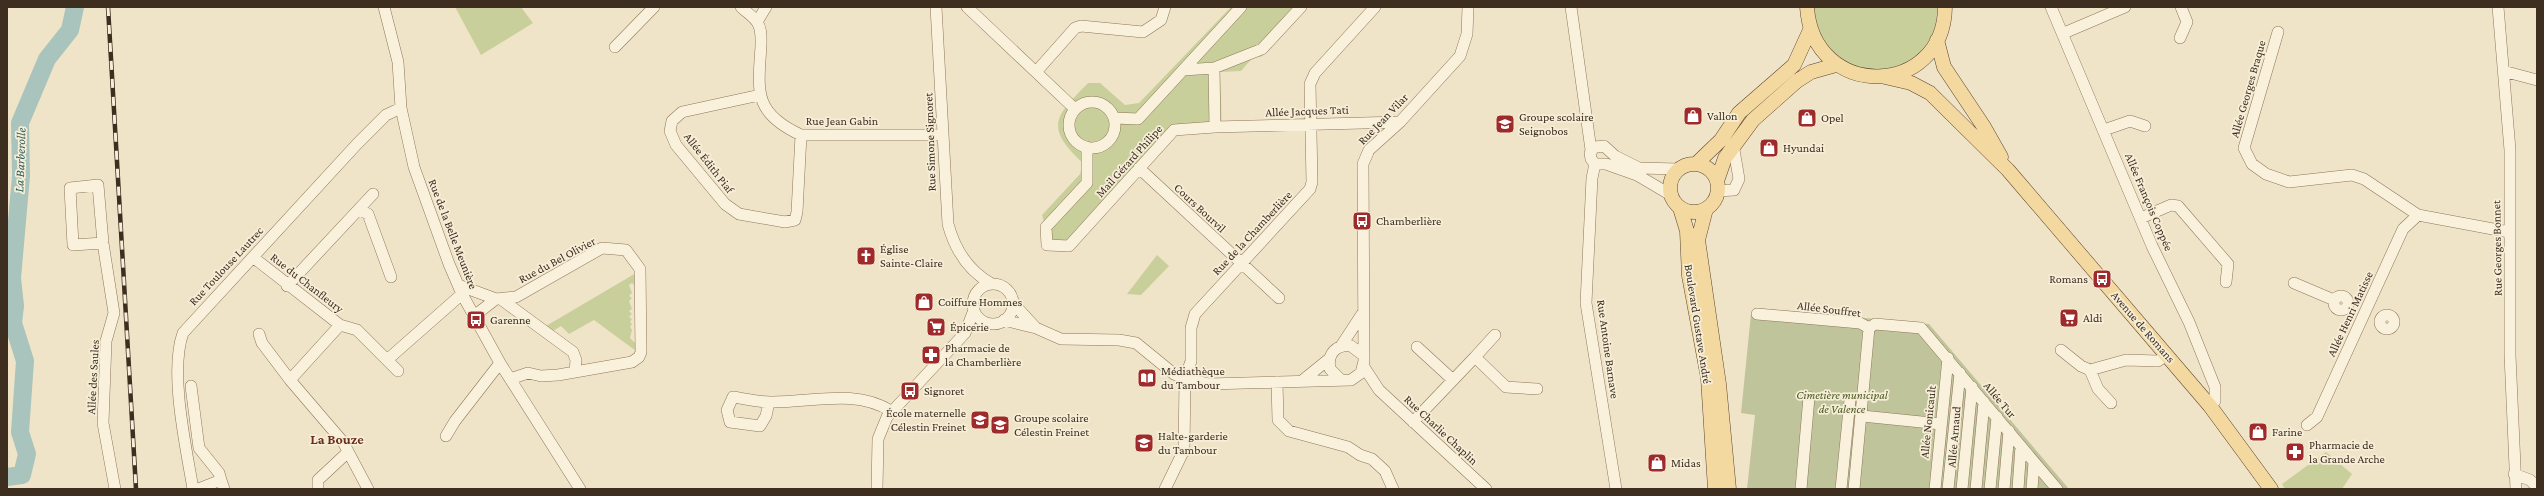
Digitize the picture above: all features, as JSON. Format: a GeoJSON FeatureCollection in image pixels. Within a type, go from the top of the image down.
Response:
{"type":"FeatureCollection","features":[{"type":"Feature","properties":{"kind":"main road"},"geometry":{"type":"LineString","coordinates":[[1807,7],[1810,30],[1825,55],[1836,65],[1865,76],[1885,76],[1910,68],[1925,56],[1937,40],[1942,28],[1945,7]]}},
{"type":"Feature","properties":{"kind":"main road"},"geometry":{"type":"LineString","coordinates":[[1671,195],[1671,181],[1678,169],[1696,164],[1721,140],[1739,113],[1794,65],[1810,30]]}},
{"type":"Feature","properties":{"kind":"main road","name":"Avenue de Romans"},"geometry":{"type":"LineString","coordinates":[[1937,40],[1944,67],[1984,126],[2008,170]]}},
{"type":"Feature","properties":{"kind":"main road","name":"Boulevard Gustave André"},"geometry":{"type":"LineString","coordinates":[[1729,489],[1719,384],[1698,240],[1706,209],[1712,204],[1725,158],[1733,144],[1753,120],[1797,81],[1811,72],[1836,65]]}},
{"type":"Feature","properties":{"kind":"main road","name":"Avenue de Romans"},"geometry":{"type":"LineString","coordinates":[[1885,76],[1911,83],[1930,93],[2008,170],[2210,406],[2270,489]]}},
{"type":"Feature","properties":{"kind":"main road"},"geometry":{"type":"LineString","coordinates":[[1696,164],[1705,167],[1713,173],[1718,186]]}},
{"type":"Feature","properties":{"kind":"main road","name":"Boulevard Gustave André"},"geometry":{"type":"LineString","coordinates":[[1671,195],[1680,208],[1687,231],[1689,276],[1708,378],[1715,489]]}},
{"type":"Feature","properties":{"kind":"main road"},"geometry":{"type":"LineString","coordinates":[[1680,208],[1693,212],[1706,209]]}},
{"type":"Feature","properties":{"kind":"street","name":"Rue de la Belle Meunière"},"geometry":{"type":"LineString","coordinates":[[384,7],[398,62],[402,108],[414,167],[460,290],[500,363],[580,489]]}},
{"type":"Feature","properties":{"kind":"street"},"geometry":{"type":"LineString","coordinates":[[615,47],[654,7]]}},
{"type":"Feature","properties":{"kind":"street"},"geometry":{"type":"LineString","coordinates":[[741,7],[757,22],[762,34],[760,95]]}},
{"type":"Feature","properties":{"kind":"street"},"geometry":{"type":"LineString","coordinates":[[757,22],[766,7]]}},
{"type":"Feature","properties":{"kind":"street","name":"Rue Simone Signoret"},"geometry":{"type":"LineString","coordinates":[[936,7],[948,224],[955,245],[971,271],[976,295]]}},
{"type":"Feature","properties":{"kind":"street"},"geometry":{"type":"LineString","coordinates":[[967,7],[1075,109]]}},
{"type":"Feature","properties":{"kind":"street"},"geometry":{"type":"LineString","coordinates":[[1036,72],[1075,28],[1081,26],[1143,32],[1161,20],[1165,7]]}},
{"type":"Feature","properties":{"kind":"street","name":"Mail Gérard Philipe"},"geometry":{"type":"LineString","coordinates":[[1115,118],[1138,119],[1241,7]]}},
{"type":"Feature","properties":{"kind":"street"},"geometry":{"type":"LineString","coordinates":[[1184,70],[1214,68],[1262,49],[1300,7]]}},
{"type":"Feature","properties":{"kind":"street","name":"Rue de la Chamberlière"},"geometry":{"type":"LineString","coordinates":[[1165,489],[1184,450],[1185,379],[1192,361],[1191,328],[1195,314],[1310,189],[1312,182],[1312,124],[1310,84],[1315,73],[1375,7]]}},
{"type":"Feature","properties":{"kind":"street","name":"Rue Jean Vilar"},"geometry":{"type":"LineString","coordinates":[[1364,367],[1362,314],[1362,164],[1369,150],[1400,122],[1460,56],[1467,34],[1468,7]]}},
{"type":"Feature","properties":{"kind":"street"},"geometry":{"type":"LineString","coordinates":[[1571,7],[1588,124],[1596,148],[1591,159],[1600,164],[1648,180],[1671,195]]}},
{"type":"Feature","properties":{"kind":"street","name":"Allée François Coppée"},"geometry":{"type":"LineString","coordinates":[[2051,7],[2064,33],[2140,218],[2189,322],[2215,388],[2215,401],[2210,406]]}},
{"type":"Feature","properties":{"kind":"street"},"geometry":{"type":"LineString","coordinates":[[2064,33],[2125,7]]}},
{"type":"Feature","properties":{"kind":"street"},"geometry":{"type":"LineString","coordinates":[[2180,38],[2187,22],[2181,7]]}},
{"type":"Feature","properties":{"kind":"street","name":"Rue Georges Bonnet"},"geometry":{"type":"LineString","coordinates":[[2498,7],[2510,150],[2508,232],[2514,474],[2516,489]]}},
{"type":"Feature","properties":{"kind":"street","name":"Allée Georges Braque"},"geometry":{"type":"LineString","coordinates":[[2278,32],[2244,148],[2252,164],[2266,174],[2289,182],[2352,174],[2364,178],[2418,215],[2508,232]]}},
{"type":"Feature","properties":{"kind":"street"},"geometry":{"type":"LineString","coordinates":[[1214,68],[1215,127]]}},
{"type":"Feature","properties":{"kind":"street"},"geometry":{"type":"LineString","coordinates":[[2503,71],[2537,80]]}},
{"type":"Feature","properties":{"kind":"street","name":"Rue Jean Gabin"},"geometry":{"type":"LineString","coordinates":[[760,95],[764,107],[785,128],[801,135],[943,135]]}},
{"type":"Feature","properties":{"kind":"street","name":"Allée Édith Piaf"},"geometry":{"type":"LineString","coordinates":[[760,95],[682,112],[672,121],[670,131],[676,145],[725,204],[739,214],[785,222],[795,220],[797,212],[801,135]]}},
{"type":"Feature","properties":{"kind":"street"},"geometry":{"type":"LineString","coordinates":[[1087,102],[1101,103],[1107,106],[1115,118],[1115,132],[1107,143],[1094,148],[1079,144],[1070,132],[1069,124],[1075,109],[1087,102]]}},
{"type":"Feature","properties":{"kind":"street","name":"Rue Toulouse Lautrec"},"geometry":{"type":"LineString","coordinates":[[193,489],[178,378],[179,345],[190,324],[254,258],[281,224],[357,144],[386,115],[402,108]]}},
{"type":"Feature","properties":{"kind":"street"},"geometry":{"type":"LineString","coordinates":[[2104,130],[2130,121],[2145,126]]}},
{"type":"Feature","properties":{"kind":"street","name":"Allée Jacques Tati"},"geometry":{"type":"LineString","coordinates":[[1215,127],[1400,122]]}},
{"type":"Feature","properties":{"kind":"street","name":"Mail Gérard Philipe"},"geometry":{"type":"LineString","coordinates":[[1086,147],[1087,183],[1046,227],[1047,245],[1069,246],[1174,130],[1215,127]]}},
{"type":"Feature","properties":{"kind":"street"},"geometry":{"type":"LineString","coordinates":[[1718,186],[1734,190],[1739,179],[1733,144]]}},
{"type":"Feature","properties":{"kind":"street"},"geometry":{"type":"LineString","coordinates":[[1596,148],[1607,147],[1610,153],[1639,168],[1678,169]]}},
{"type":"Feature","properties":{"kind":"street","name":"Rue Antoine Barnave"},"geometry":{"type":"LineString","coordinates":[[1610,153],[1592,172],[1586,303],[1616,489]]}},
{"type":"Feature","properties":{"kind":"street","name":"Cours Bourvil"},"geometry":{"type":"LineString","coordinates":[[1139,168],[1279,298]]}},
{"type":"Feature","properties":{"kind":"street","name":"Allée des Saules"},"geometry":{"type":"LineString","coordinates":[[103,243],[73,245],[70,188],[98,185],[103,243],[114,313],[106,341],[103,423],[115,489]]}},
{"type":"Feature","properties":{"kind":"street"},"geometry":{"type":"LineString","coordinates":[[288,286],[360,210],[373,194]]}},
{"type":"Feature","properties":{"kind":"street"},"geometry":{"type":"LineString","coordinates":[[2140,218],[2171,205],[2178,206],[2228,264],[2226,282]]}},
{"type":"Feature","properties":{"kind":"street"},"geometry":{"type":"LineString","coordinates":[[360,210],[368,214],[391,277]]}},
{"type":"Feature","properties":{"kind":"street","name":"Allée Henri Matisse"},"geometry":{"type":"LineString","coordinates":[[2307,425],[2317,417],[2403,229],[2418,215]]}},
{"type":"Feature","properties":{"kind":"street","name":"Rue du Bel Olivier"},"geometry":{"type":"LineString","coordinates":[[499,299],[516,296],[602,248],[626,250],[640,269],[641,352],[639,357],[632,362],[574,372],[541,376],[528,373],[510,379]]}},
{"type":"Feature","properties":{"kind":"street","name":"Rue du Chanfleury"},"geometry":{"type":"LineString","coordinates":[[254,258],[340,325],[357,330],[398,371]]}},
{"type":"Feature","properties":{"kind":"street","name":"Rue Simone Signoret"},"geometry":{"type":"LineString","coordinates":[[971,271],[992,284]]}},
{"type":"Feature","properties":{"kind":"street"},"geometry":{"type":"LineString","coordinates":[[2294,283],[2334,300],[2334,306],[2338,310],[2344,310],[2348,306],[2380,320]]}},
{"type":"Feature","properties":{"kind":"street"},"geometry":{"type":"LineString","coordinates":[[877,489],[878,439],[882,427],[891,411],[964,333],[974,310],[976,295],[980,290],[992,284],[1007,289],[1013,303],[1036,328]]}},
{"type":"Feature","properties":{"kind":"street"},"geometry":{"type":"LineString","coordinates":[[388,360],[460,290],[499,299],[573,352],[576,360],[574,372]]}},
{"type":"Feature","properties":{"kind":"street"},"geometry":{"type":"LineString","coordinates":[[474,316],[499,299]]}},
{"type":"Feature","properties":{"kind":"street"},"geometry":{"type":"LineString","coordinates":[[974,310],[982,320],[996,323],[1009,316],[1013,303]]}},
{"type":"Feature","properties":{"kind":"street"},"geometry":{"type":"LineString","coordinates":[[1303,380],[1329,359],[1334,350],[1341,346],[1362,314]]}},
{"type":"Feature","properties":{"kind":"street","name":"Allée Souffret"},"geometry":{"type":"LineString","coordinates":[[1757,314],[1860,323],[1869,328],[1876,324],[1921,328]]}},
{"type":"Feature","properties":{"kind":"street"},"geometry":{"type":"LineString","coordinates":[[1004,320],[1036,328],[1061,339],[1119,340],[1136,343],[1164,366],[1185,379],[1208,384],[1303,380],[1346,380],[1361,373],[1364,367]]}},
{"type":"Feature","properties":{"kind":"street"},"geometry":{"type":"LineString","coordinates":[[964,333],[987,322]]}},
{"type":"Feature","properties":{"kind":"street"},"geometry":{"type":"LineString","coordinates":[[290,380],[340,325]]}},
{"type":"Feature","properties":{"kind":"street"},"geometry":{"type":"LineString","coordinates":[[1854,489],[1869,328]]}},
{"type":"Feature","properties":{"kind":"street","name":"Allée Tur"},"geometry":{"type":"LineString","coordinates":[[1921,328],[1948,358],[2057,489]]}},
{"type":"Feature","properties":{"kind":"street"},"geometry":{"type":"LineString","coordinates":[[259,334],[262,343],[290,380],[342,442],[368,489]]}},
{"type":"Feature","properties":{"kind":"street"},"geometry":{"type":"LineString","coordinates":[[1413,422],[1495,335]]}},
{"type":"Feature","properties":{"kind":"street"},"geometry":{"type":"LineString","coordinates":[[1341,346],[1351,346],[1363,355]]}},
{"type":"Feature","properties":{"kind":"street"},"geometry":{"type":"LineString","coordinates":[[1418,347],[1453,380]]}},
{"type":"Feature","properties":{"kind":"street"},"geometry":{"type":"LineString","coordinates":[[2060,350],[2080,366],[2090,370],[2126,360],[2158,361],[2167,355]]}},
{"type":"Feature","properties":{"kind":"street"},"geometry":{"type":"LineString","coordinates":[[1474,357],[1506,387],[1537,389]]}},
{"type":"Feature","properties":{"kind":"street","name":"Allée Nonicault"},"geometry":{"type":"LineString","coordinates":[[1934,489],[1948,358]]}},
{"type":"Feature","properties":{"kind":"street"},"geometry":{"type":"LineString","coordinates":[[1329,359],[1332,374],[1346,380]]}},
{"type":"Feature","properties":{"kind":"street"},"geometry":{"type":"LineString","coordinates":[[446,436],[455,421],[500,363]]}},
{"type":"Feature","properties":{"kind":"street","name":"Rue Charlie Chaplin"},"geometry":{"type":"LineString","coordinates":[[1364,367],[1379,390],[1486,489]]}},
{"type":"Feature","properties":{"kind":"street"},"geometry":{"type":"LineString","coordinates":[[2090,370],[2098,389],[2111,403]]}},
{"type":"Feature","properties":{"kind":"street"},"geometry":{"type":"LineString","coordinates":[[1948,489],[1960,373]]}},
{"type":"Feature","properties":{"kind":"street","name":"Rue Charlie Chaplin"},"geometry":{"type":"LineString","coordinates":[[1346,380],[1379,390]]}},
{"type":"Feature","properties":{"kind":"street"},"geometry":{"type":"LineString","coordinates":[[1278,382],[1278,420],[1289,431],[1348,447],[1360,455],[1372,459],[1386,471],[1393,489]]}},
{"type":"Feature","properties":{"kind":"street"},"geometry":{"type":"LineString","coordinates":[[191,386],[199,448],[219,473],[223,485],[198,489]]}},
{"type":"Feature","properties":{"kind":"street","name":"Allée Arnaud"},"geometry":{"type":"LineString","coordinates":[[1962,489],[1972,387]]}},
{"type":"Feature","properties":{"kind":"street"},"geometry":{"type":"LineString","coordinates":[[769,402],[848,396],[880,404],[891,411]]}},
{"type":"Feature","properties":{"kind":"street"},"geometry":{"type":"LineString","coordinates":[[1801,489],[1809,397]]}},
{"type":"Feature","properties":{"kind":"street"},"geometry":{"type":"LineString","coordinates":[[1841,489],[1850,400]]}},
{"type":"Feature","properties":{"kind":"street"},"geometry":{"type":"LineString","coordinates":[[1976,489],[1984,402]]}},
{"type":"Feature","properties":{"kind":"street"},"geometry":{"type":"LineString","coordinates":[[1862,416],[1941,424]]}},
{"type":"Feature","properties":{"kind":"street"},"geometry":{"type":"LineString","coordinates":[[1990,489],[1997,417]]}},
{"type":"Feature","properties":{"kind":"street"},"geometry":{"type":"LineString","coordinates":[[2004,489],[2009,431]]}},
{"type":"Feature","properties":{"kind":"street"},"geometry":{"type":"LineString","coordinates":[[2018,489],[2021,446]]}},
{"type":"Feature","properties":{"kind":"street"},"geometry":{"type":"LineString","coordinates":[[318,489],[318,480],[348,452]]}},
{"type":"Feature","properties":{"kind":"street"},"geometry":{"type":"LineString","coordinates":[[2032,489],[2034,462]]}},
{"type":"Feature","properties":{"kind":"street"},"geometry":{"type":"LineString","coordinates":[[2514,474],[2530,480],[2537,487]]}},
{"type":"Feature","properties":{"kind":"street"},"geometry":{"type":"LineString","coordinates":[[2046,489],[2047,477]]}},
{"type":"Feature","properties":{"kind":"green space"},"geometry":{"type":"Polygon","coordinates":[[[455,7],[521,7],[533,23],[481,55],[455,7]]]}},
{"type":"Feature","properties":{"kind":"green space"},"geometry":{"type":"Polygon","coordinates":[[[1231,7],[1306,7],[1261,57],[1255,55],[1241,71],[1220,72],[1222,132],[1176,135],[1076,246],[1050,242],[1042,215],[1080,174],[1083,163],[1062,140],[1059,130],[1058,122],[1068,104],[1088,83],[1100,83],[1125,105],[1139,103],[1231,7]]]}},
{"type":"Feature","properties":{"kind":"green space"},"geometry":{"type":"Polygon","coordinates":[[[1813,7],[1937,7],[1935,25],[1929,41],[1918,53],[1905,63],[1890,68],[1873,70],[1856,67],[1840,60],[1829,51],[1821,40],[1818,32],[1813,7]]]}},
{"type":"Feature","properties":{"kind":"green space"},"geometry":{"type":"Polygon","coordinates":[[[1157,255],[1169,266],[1141,295],[1127,294],[1157,255]]]}},
{"type":"Feature","properties":{"kind":"green space"},"geometry":{"type":"Polygon","coordinates":[[[636,273],[637,288],[632,283],[629,285],[632,293],[629,296],[632,298],[629,301],[632,309],[629,311],[632,314],[629,317],[632,319],[630,322],[632,324],[630,327],[632,330],[630,338],[637,345],[636,351],[594,320],[569,334],[561,326],[553,331],[546,326],[636,273]]]}},
{"type":"Feature","properties":{"kind":"green space","name":"Cimetière municipal de Valence"},"geometry":{"type":"Polygon","coordinates":[[[1755,308],[1929,324],[2069,489],[1747,489],[1755,415],[1741,413],[1751,314],[1755,308]]]}},
{"type":"Feature","properties":{"kind":"green space"},"geometry":{"type":"Polygon","coordinates":[[[2326,452],[2352,474],[2342,489],[2285,489],[2282,484],[2326,452]]]}},
{"type":"Feature","properties":{"kind":"waterway","name":"La Barberolle"},"geometry":{"type":"LineString","coordinates":[[7,477],[22,475],[27,454],[20,432],[25,361],[13,323],[15,306],[12,278],[21,176],[20,123],[47,59],[70,30],[75,7]]}},
{"type":"Feature","properties":{"kind":"waterway","name":"La Barberolle"},"geometry":{"type":"LineString","coordinates":[[7,313],[14,314]]}},
{"type":"Feature","properties":{"kind":"railway"},"geometry":{"type":"LineString","coordinates":[[108,7],[136,489]]}},
{"type":"Feature","properties":{"kind":"place","name":"Vallon"},"geometry":{"type":"Point","coordinates":[1693,116]}},
{"type":"Feature","properties":{"kind":"place","name":"Opel"},"geometry":{"type":"Point","coordinates":[1807,118]}},
{"type":"Feature","properties":{"kind":"place","name":"Groupe scolaire Seignobos"},"geometry":{"type":"Point","coordinates":[1505,124]}},
{"type":"Feature","properties":{"kind":"place","name":"Hyundai"},"geometry":{"type":"Point","coordinates":[1769,148]}},
{"type":"Feature","properties":{"kind":"place","name":"Chamberlière"},"geometry":{"type":"Point","coordinates":[1362,221]}},
{"type":"Feature","properties":{"kind":"place","name":"Église Sainte-Claire"},"geometry":{"type":"Point","coordinates":[866,256]}},
{"type":"Feature","properties":{"kind":"place","name":"Romans"},"geometry":{"type":"Point","coordinates":[2102,279]}},
{"type":"Feature","properties":{"kind":"place","name":"Coiffure Hommes"},"geometry":{"type":"Point","coordinates":[924,302]}},
{"type":"Feature","properties":{"kind":"place","name":"Aldi"},"geometry":{"type":"Point","coordinates":[2069,318]}},
{"type":"Feature","properties":{"kind":"place","name":"Garenne"},"geometry":{"type":"Point","coordinates":[476,320]}},
{"type":"Feature","properties":{"kind":"place","name":"Épicerie"},"geometry":{"type":"Point","coordinates":[936,327]}},
{"type":"Feature","properties":{"kind":"place","name":"Pharmacie de la Chamberlière"},"geometry":{"type":"Point","coordinates":[931,355]}},
{"type":"Feature","properties":{"kind":"place","name":"Médiathèque du Tambour"},"geometry":{"type":"Point","coordinates":[1147,378]}},
{"type":"Feature","properties":{"kind":"place","name":"Signoret"},"geometry":{"type":"Point","coordinates":[910,391]}},
{"type":"Feature","properties":{"kind":"place","name":"École maternelle Célestin Freinet"},"geometry":{"type":"Point","coordinates":[980,420]}},
{"type":"Feature","properties":{"kind":"place","name":"Groupe scolaire Célestin Freinet"},"geometry":{"type":"Point","coordinates":[1000,425]}},
{"type":"Feature","properties":{"kind":"place","name":"Farine"},"geometry":{"type":"Point","coordinates":[2258,432]}},
{"type":"Feature","properties":{"kind":"place","name":"Halte-garderie du Tambour"},"geometry":{"type":"Point","coordinates":[1144,443]}},
{"type":"Feature","properties":{"kind":"place","name":"Pharmacie de la Grande Arche"},"geometry":{"type":"Point","coordinates":[2295,452]}},
{"type":"Feature","properties":{"kind":"place","name":"Midas"},"geometry":{"type":"Point","coordinates":[1657,463]}},
{"type":"Feature","properties":{"kind":"district","name":"La Bouze"},"geometry":{"type":"Point","coordinates":[337,439]}}]}
